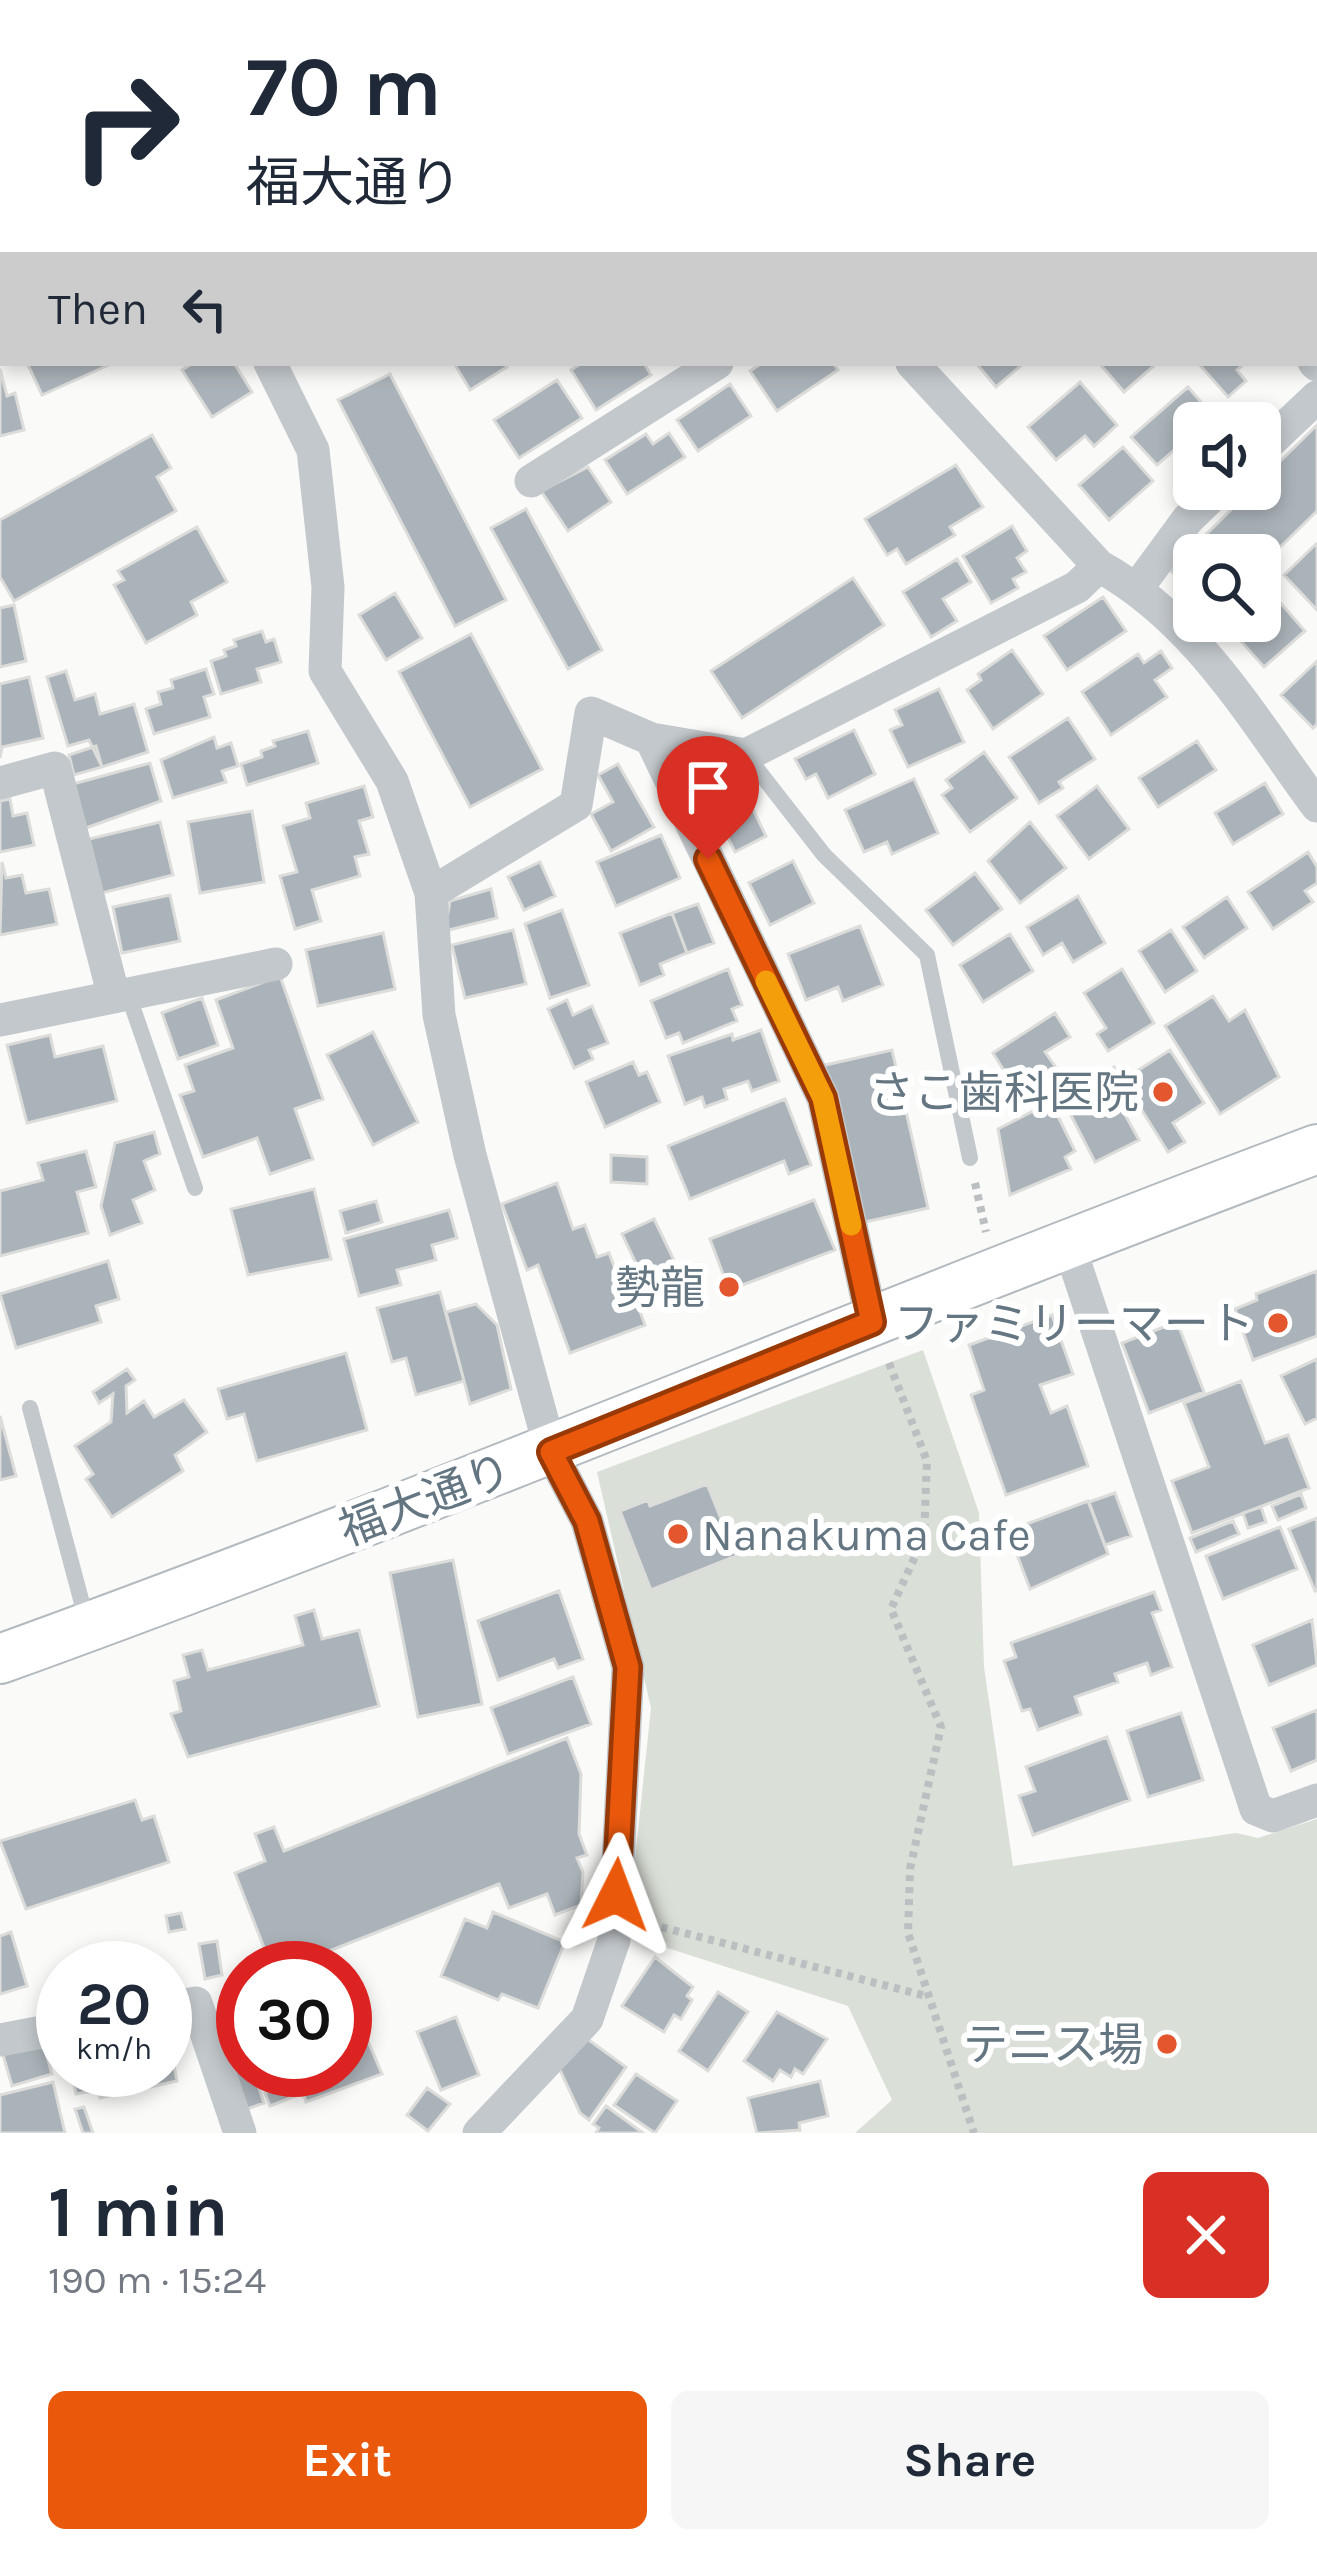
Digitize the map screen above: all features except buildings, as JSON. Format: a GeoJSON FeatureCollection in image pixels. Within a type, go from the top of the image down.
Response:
{"type":"FeatureCollection","features":[{"type":"Feature","properties":{"kind":"street"},"geometry":{"type":"LineString","coordinates":[[272,366],[313,450],[328,587],[325,671],[392,781],[431,893],[439,1015],[470,1155],[551,1452],[587,1521],[628,1667],[614,1940],[587,2019],[478,2133]]}},
{"type":"Feature","properties":{"kind":"street"},"geometry":{"type":"LineString","coordinates":[[531,481],[712,366]]}},
{"type":"Feature","properties":{"kind":"street"},"geometry":{"type":"LineString","coordinates":[[915,366],[1099,566],[1138,587],[1186,628],[1317,806]]}},
{"type":"Feature","properties":{"kind":"street"},"geometry":{"type":"LineString","coordinates":[[1281,431],[1317,397]]}},
{"type":"Feature","properties":{"kind":"street"},"geometry":{"type":"LineString","coordinates":[[1138,587],[1197,510]]}},
{"type":"Feature","properties":{"kind":"street"},"geometry":{"type":"LineString","coordinates":[[431,893],[576,805],[591,713],[651,739],[746,755],[1077,587],[1099,566]]}},
{"type":"Feature","properties":{"kind":"street"},"geometry":{"type":"LineString","coordinates":[[651,739],[823,1098],[880,1339]]}},
{"type":"Feature","properties":{"kind":"street"},"geometry":{"type":"LineString","coordinates":[[0,783],[55,768],[121,995]]}},
{"type":"Feature","properties":{"kind":"street"},"geometry":{"type":"LineString","coordinates":[[0,1020],[276,964]]}},
{"type":"Feature","properties":{"kind":"street","name":"福大通り"},"geometry":{"type":"LineString","coordinates":[[0,1659],[551,1452],[880,1339],[994,1271],[1317,1149]]}},
{"type":"Feature","properties":{"kind":"street"},"geometry":{"type":"LineString","coordinates":[[1068,1242],[1256,1809],[1273,1816],[1317,1800]]}},
{"type":"Feature","properties":{"kind":"street"},"geometry":{"type":"LineString","coordinates":[[192,2004],[196,2003],[240,2133]]}},
{"type":"Feature","properties":{"kind":"street"},"geometry":{"type":"LineString","coordinates":[[0,2040],[36,2033]]}},
{"type":"Feature","properties":{"kind":"lane"},"geometry":{"type":"LineString","coordinates":[[746,755],[824,855],[927,956],[970,1158]]}},
{"type":"Feature","properties":{"kind":"lane"},"geometry":{"type":"LineString","coordinates":[[121,995],[196,1188]]}},
{"type":"Feature","properties":{"kind":"lane"},"geometry":{"type":"LineString","coordinates":[[30,1408],[88,1627]]}},
{"type":"Feature","properties":{"kind":"path"},"geometry":{"type":"LineString","coordinates":[[970,1158],[994,1271]]}},
{"type":"Feature","properties":{"kind":"path"},"geometry":{"type":"LineString","coordinates":[[880,1339],[927,1461],[924,1537],[891,1609],[941,1727],[910,1869],[908,1933],[974,2133]]}},
{"type":"Feature","properties":{"kind":"path"},"geometry":{"type":"LineString","coordinates":[[635,1920],[927,1996]]}},
{"type":"Feature","properties":{"kind":"shaded area"},"geometry":{"type":"Polygon","coordinates":[[[923,1350],[979,1513],[984,1667],[1013,1866],[1236,1833],[1258,1838],[1317,1819],[1317,2133],[855,2133],[892,2100],[848,2006],[627,1935],[651,1708],[597,1472],[923,1350]]]}},
{"type":"Feature","properties":{"kind":"slow traffic"},"geometry":{"type":"LineString","coordinates":[[766,981],[823,1098],[851,1225]]}},
{"type":"Feature","properties":{"kind":"place","name":"さこ歯科医院"},"geometry":{"type":"Point","coordinates":[1163,1092]}},
{"type":"Feature","properties":{"kind":"place","name":"勢龍"},"geometry":{"type":"Point","coordinates":[729,1287]}},
{"type":"Feature","properties":{"kind":"place","name":"ファミリーマート"},"geometry":{"type":"Point","coordinates":[1278,1323]}},
{"type":"Feature","properties":{"kind":"place","name":"Nanakuma Cafe"},"geometry":{"type":"Point","coordinates":[678,1534]}},
{"type":"Feature","properties":{"kind":"place","name":"テニス場"},"geometry":{"type":"Point","coordinates":[1167,2044]}},
{"type":"Feature","properties":{"kind":"route"},"geometry":{"type":"LineString","coordinates":[[616,1895],[628,1667],[587,1521],[551,1452],[872,1322],[823,1098],[708,859]]}}]}
